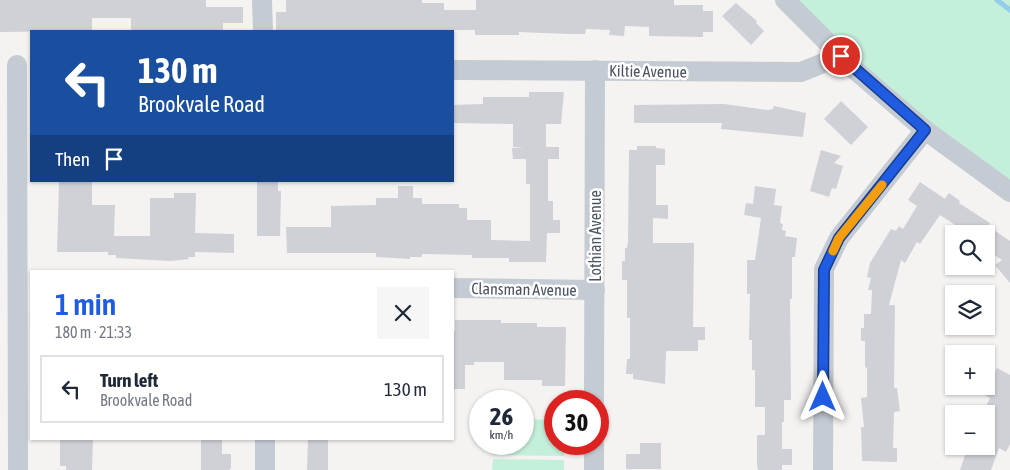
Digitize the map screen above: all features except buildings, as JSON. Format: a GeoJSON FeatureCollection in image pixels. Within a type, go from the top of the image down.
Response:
{"type":"FeatureCollection","features":[{"type":"Feature","properties":{"kind":"street"},"geometry":{"type":"LineString","coordinates":[[262,0],[263,30]]}},
{"type":"Feature","properties":{"kind":"street"},"geometry":{"type":"LineString","coordinates":[[784,0],[841,56],[925,130],[1010,192]]}},
{"type":"Feature","properties":{"kind":"street","name":"Kiltie Avenue"},"geometry":{"type":"LineString","coordinates":[[454,70],[801,72],[841,56]]}},
{"type":"Feature","properties":{"kind":"street"},"geometry":{"type":"LineString","coordinates":[[16,65],[25,285],[18,470]]}},
{"type":"Feature","properties":{"kind":"street","name":"Lothian Avenue"},"geometry":{"type":"LineString","coordinates":[[594,390],[595,70]]}},
{"type":"Feature","properties":{"kind":"street"},"geometry":{"type":"LineString","coordinates":[[823,470],[824,270],[839,238],[925,130]]}},
{"type":"Feature","properties":{"kind":"street","name":"Clansman Avenue"},"geometry":{"type":"LineString","coordinates":[[454,288],[595,290]]}},
{"type":"Feature","properties":{"kind":"street"},"geometry":{"type":"LineString","coordinates":[[265,440],[265,470]]}},
{"type":"Feature","properties":{"kind":"street"},"geometry":{"type":"LineString","coordinates":[[594,455],[594,470]]}},
{"type":"Feature","properties":{"kind":"green space"},"geometry":{"type":"Polygon","coordinates":[[[791,0],[1010,0],[1010,191],[841,56],[791,0]]]}},
{"type":"Feature","properties":{"kind":"green space"},"geometry":{"type":"Polygon","coordinates":[[[534,419],[544,420],[544,455],[564,456],[493,455],[534,455],[534,419]]]}},
{"type":"Feature","properties":{"kind":"green space"},"geometry":{"type":"Polygon","coordinates":[[[493,459],[564,460],[564,470],[492,470],[493,459]]]}},
{"type":"Feature","properties":{"kind":"waterway"},"geometry":{"type":"LineString","coordinates":[[997,0],[1010,10]]}},
{"type":"Feature","properties":{"kind":"slow traffic"},"geometry":{"type":"LineString","coordinates":[[833,251],[839,238],[882,185]]}},
{"type":"Feature","properties":{"kind":"route"},"geometry":{"type":"LineString","coordinates":[[823,397],[824,270],[839,238],[925,130],[841,56]]}}]}
